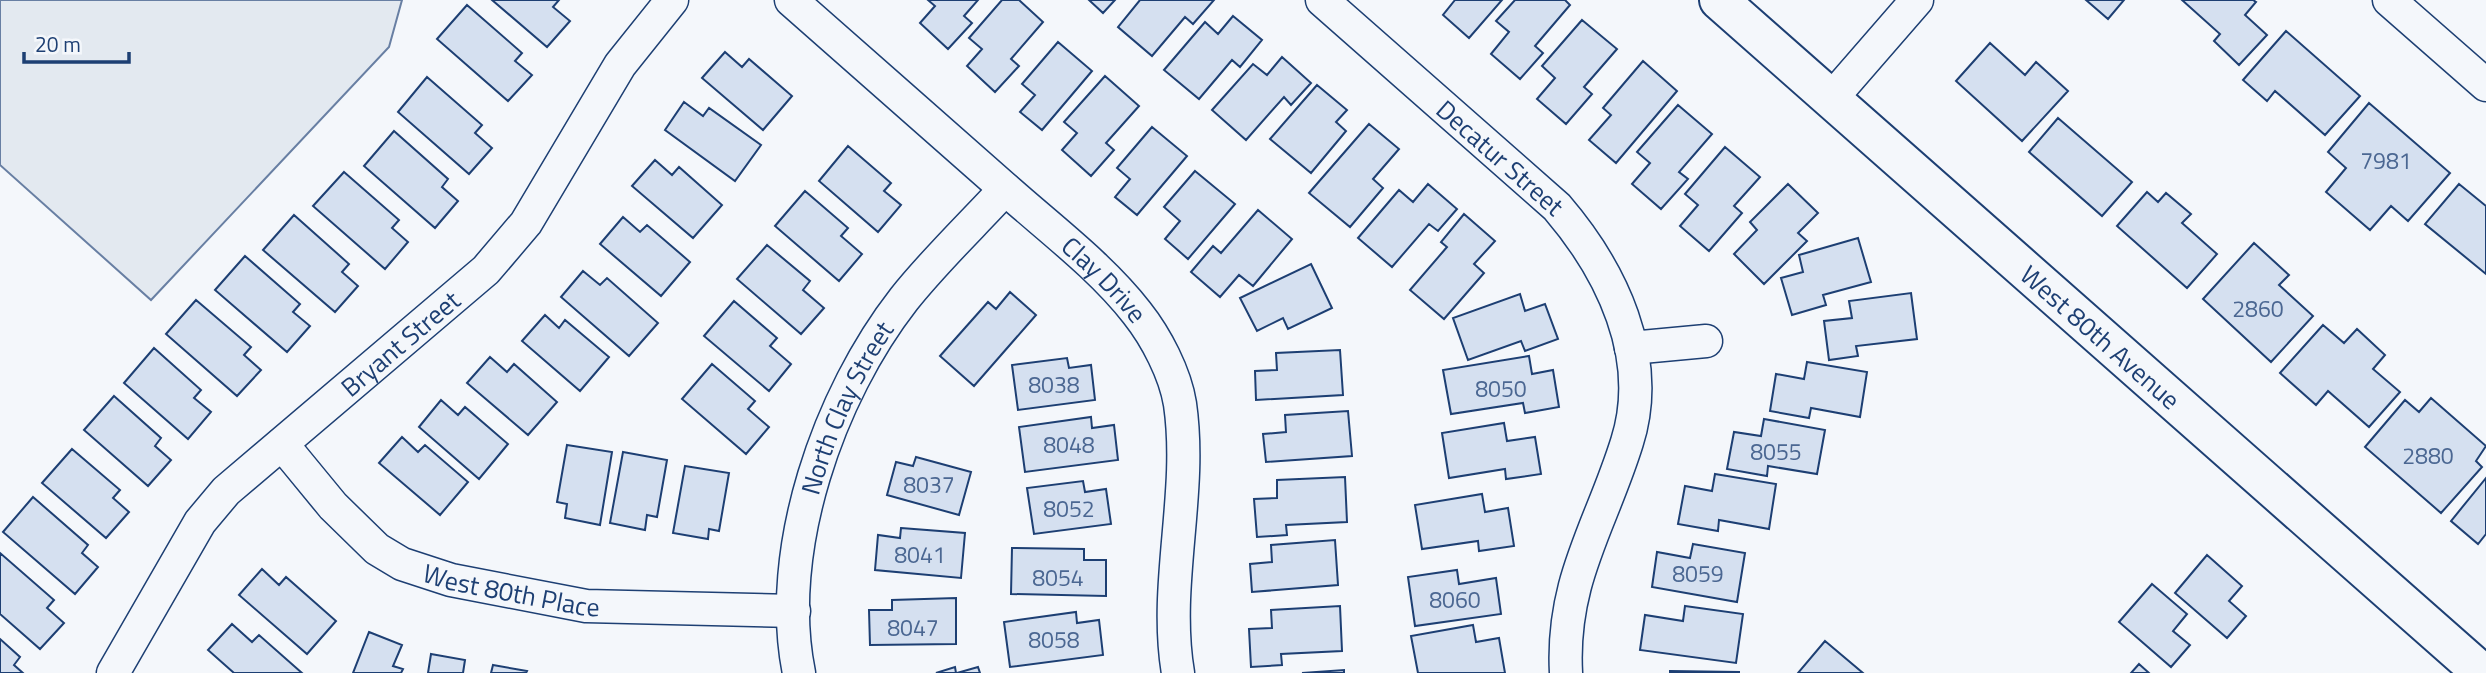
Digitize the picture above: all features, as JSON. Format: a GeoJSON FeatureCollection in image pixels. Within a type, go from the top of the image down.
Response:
{"type":"FeatureCollection","features":[{"type":"Feature","properties":{"kind":"street","name":"Bryant Street"},"geometry":{"type":"LineString","coordinates":[[113,673],[200,522],[226,491],[486,270],[527,223],[620,65],[673,0]]}},
{"type":"Feature","properties":{"kind":"street","name":"Clay Drive"},"geometry":{"type":"LineString","coordinates":[[791,0],[1005,189],[1120,294],[1138,315],[1171,373],[1179,400],[1184,435],[1183,508],[1172,626],[1178,673]]}},
{"type":"Feature","properties":{"kind":"street","name":"West 80th Avenue"},"geometry":{"type":"LineString","coordinates":[[1719,0],[2482,673]]}},
{"type":"Feature","properties":{"kind":"street"},"geometry":{"type":"LineString","coordinates":[[1831,99],[1917,0]]}},
{"type":"Feature","properties":{"kind":"street"},"geometry":{"type":"LineString","coordinates":[[2389,0],[2486,85]]}},
{"type":"Feature","properties":{"kind":"street","name":"Decatur Street"},"geometry":{"type":"LineString","coordinates":[[1336,4],[1557,207],[1584,238],[1606,273],[1623,312],[1631,348],[1634,397],[1628,441],[1590,534],[1573,588],[1565,642],[1566,673]]}},
{"type":"Feature","properties":{"kind":"street","name":"North Clay Street"},"geometry":{"type":"LineString","coordinates":[[799,673],[794,611],[800,542],[813,479],[837,412],[865,355],[905,298],[1005,189]]}},
{"type":"Feature","properties":{"kind":"street"},"geometry":{"type":"LineString","coordinates":[[1631,348],[1706,341]]}},
{"type":"Feature","properties":{"kind":"street","name":"West 80th Place"},"geometry":{"type":"LineString","coordinates":[[282,444],[333,506],[377,549],[402,564],[451,580],[586,606],[794,611]]}},
{"type":"Feature","properties":{"kind":"shaded area"},"geometry":{"type":"Polygon","coordinates":[[[0,0],[402,0],[389,47],[151,300],[0,165],[0,0]]]}},
{"type":"Feature","properties":{"kind":"building"},"geometry":{"type":"Polygon","coordinates":[[[492,0],[559,0],[553,7],[570,21],[547,47],[492,0]]]}},
{"type":"Feature","properties":{"kind":"building"},"geometry":{"type":"Polygon","coordinates":[[[928,0],[978,0],[964,16],[972,23],[948,49],[920,23],[935,6],[928,0]]]}},
{"type":"Feature","properties":{"kind":"building"},"geometry":{"type":"Polygon","coordinates":[[[1002,0],[1019,0],[1043,22],[1011,59],[1019,66],[995,92],[967,66],[982,49],[969,38],[1002,0]]]}},
{"type":"Feature","properties":{"kind":"building"},"geometry":{"type":"Polygon","coordinates":[[[1089,0],[1115,0],[1103,13],[1089,0]]]}},
{"type":"Feature","properties":{"kind":"building"},"geometry":{"type":"Polygon","coordinates":[[[1140,0],[1214,0],[1193,24],[1185,17],[1152,56],[1118,27],[1140,0]]]}},
{"type":"Feature","properties":{"kind":"building"},"geometry":{"type":"Polygon","coordinates":[[[1455,0],[1502,0],[1469,38],[1443,15],[1455,0]]]}},
{"type":"Feature","properties":{"kind":"building"},"geometry":{"type":"Polygon","coordinates":[[[1515,0],[1565,0],[1570,5],[1535,46],[1543,53],[1520,79],[1491,54],[1509,32],[1496,21],[1515,0]]]}},
{"type":"Feature","properties":{"kind":"building"},"geometry":{"type":"Polygon","coordinates":[[[2086,0],[2124,0],[2108,19],[2086,0]]]}},
{"type":"Feature","properties":{"kind":"building"},"geometry":{"type":"Polygon","coordinates":[[[2182,0],[2253,0],[2256,2],[2245,15],[2267,35],[2239,65],[2214,41],[2220,34],[2182,0]]]}},
{"type":"Feature","properties":{"kind":"building"},"geometry":{"type":"Polygon","coordinates":[[[467,5],[522,53],[515,61],[532,75],[508,101],[437,39],[467,5]]]}},
{"type":"Feature","properties":{"kind":"building"},"geometry":{"type":"Polygon","coordinates":[[[1233,16],[1262,40],[1240,67],[1232,60],[1199,99],[1164,70],[1205,22],[1218,34],[1233,16]]]}},
{"type":"Feature","properties":{"kind":"building"},"geometry":{"type":"Polygon","coordinates":[[[1582,20],[1617,49],[1584,87],[1592,94],[1566,124],[1537,99],[1555,78],[1542,66],[1582,20]]]}},
{"type":"Feature","properties":{"kind":"building"},"geometry":{"type":"Polygon","coordinates":[[[2286,31],[2360,96],[2325,135],[2275,91],[2267,101],[2243,80],[2286,31]]]}},
{"type":"Feature","properties":{"kind":"building"},"geometry":{"type":"Polygon","coordinates":[[[1058,42],[1092,71],[1042,130],[1020,112],[1035,95],[1022,84],[1058,42]]]}},
{"type":"Feature","properties":{"kind":"building"},"geometry":{"type":"Polygon","coordinates":[[[1990,43],[2025,75],[2036,62],[2068,91],[2022,141],[1956,81],[1990,43]]]}},
{"type":"Feature","properties":{"kind":"building"},"geometry":{"type":"Polygon","coordinates":[[[725,52],[742,67],[749,59],[792,96],[763,130],[702,78],[725,52]]]}},
{"type":"Feature","properties":{"kind":"building"},"geometry":{"type":"Polygon","coordinates":[[[1282,57],[1311,83],[1291,105],[1284,97],[1246,140],[1212,110],[1253,64],[1267,75],[1282,57]]]}},
{"type":"Feature","properties":{"kind":"building"},"geometry":{"type":"Polygon","coordinates":[[[1643,61],[1677,91],[1616,163],[1589,140],[1611,115],[1603,108],[1643,61]]]}},
{"type":"Feature","properties":{"kind":"building"},"geometry":{"type":"Polygon","coordinates":[[[1105,76],[1139,106],[1106,143],[1114,150],[1091,176],[1062,150],[1077,133],[1064,122],[1105,76]]]}},
{"type":"Feature","properties":{"kind":"building"},"geometry":{"type":"Polygon","coordinates":[[[427,77],[482,125],[475,133],[492,148],[469,174],[398,112],[427,77]]]}},
{"type":"Feature","properties":{"kind":"building"},"geometry":{"type":"Polygon","coordinates":[[[1317,85],[1347,110],[1336,122],[1346,131],[1311,173],[1270,139],[1317,85]]]}},
{"type":"Feature","properties":{"kind":"building"},"geometry":{"type":"Polygon","coordinates":[[[684,102],[703,116],[709,108],[761,145],[735,181],[665,130],[684,102]]]}},
{"type":"Feature","properties":{"kind":"building"},"geometry":{"type":"Polygon","coordinates":[[[2369,103],[2450,173],[2408,221],[2391,206],[2370,230],[2326,192],[2346,168],[2328,152],[2369,103]]]}},
{"type":"Feature","properties":{"kind":"building"},"geometry":{"type":"Polygon","coordinates":[[[1678,105],[1712,134],[1679,172],[1688,179],[1661,209],[1632,184],[1650,163],[1637,152],[1678,105]]]}},
{"type":"Feature","properties":{"kind":"building"},"geometry":{"type":"Polygon","coordinates":[[[2058,118],[2132,182],[2102,216],[2029,152],[2058,118]]]}},
{"type":"Feature","properties":{"kind":"building"},"geometry":{"type":"Polygon","coordinates":[[[1369,124],[1399,149],[1373,179],[1383,188],[1350,227],[1309,193],[1369,124]]]}},
{"type":"Feature","properties":{"kind":"building"},"geometry":{"type":"Polygon","coordinates":[[[1152,127],[1187,156],[1137,215],[1115,197],[1130,179],[1117,168],[1152,127]]]}},
{"type":"Feature","properties":{"kind":"building"},"geometry":{"type":"Polygon","coordinates":[[[394,131],[448,179],[442,187],[458,201],[435,228],[364,166],[394,131]]]}},
{"type":"Feature","properties":{"kind":"building"},"geometry":{"type":"Polygon","coordinates":[[[848,146],[891,183],[884,191],[901,205],[878,232],[819,181],[848,146]]]}},
{"type":"Feature","properties":{"kind":"building"},"geometry":{"type":"Polygon","coordinates":[[[1725,147],[1760,177],[1734,206],[1742,213],[1709,251],[1680,226],[1698,205],[1685,194],[1725,147]]]}},
{"type":"Feature","properties":{"kind":"building"},"geometry":{"type":"Polygon","coordinates":[[[655,160],[672,175],[679,167],[722,205],[693,238],[632,186],[655,160]]]}},
{"type":"Feature","properties":{"kind":"building"},"geometry":{"type":"Polygon","coordinates":[[[1195,171],[1235,204],[1188,259],[1165,239],[1180,221],[1164,207],[1195,171]]]}},
{"type":"Feature","properties":{"kind":"building"},"geometry":{"type":"Polygon","coordinates":[[[344,172],[399,220],[392,228],[408,242],[385,269],[313,206],[344,172]]]}},
{"type":"Feature","properties":{"kind":"building"},"geometry":{"type":"Polygon","coordinates":[[[1428,184],[1457,209],[1438,231],[1429,224],[1392,267],[1358,238],[1399,190],[1413,202],[1428,184]]]}},
{"type":"Feature","properties":{"kind":"building"},"geometry":{"type":"Polygon","coordinates":[[[1788,184],[1818,213],[1798,233],[1807,241],[1764,284],[1734,254],[1757,230],[1750,222],[1788,184]]]}},
{"type":"Feature","properties":{"kind":"building"},"geometry":{"type":"Polygon","coordinates":[[[2459,184],[2486,206],[2486,274],[2425,224],[2459,184]]]}},
{"type":"Feature","properties":{"kind":"building"},"geometry":{"type":"Polygon","coordinates":[[[805,191],[848,228],[841,236],[862,254],[839,281],[775,226],[805,191]]]}},
{"type":"Feature","properties":{"kind":"building"},"geometry":{"type":"Polygon","coordinates":[[[2147,192],[2158,202],[2166,193],[2191,214],[2182,223],[2217,254],[2187,288],[2117,226],[2147,192]]]}},
{"type":"Feature","properties":{"kind":"building"},"geometry":{"type":"Polygon","coordinates":[[[1258,210],[1292,239],[1253,286],[1239,275],[1220,297],[1191,272],[1213,246],[1221,253],[1258,210]]]}},
{"type":"Feature","properties":{"kind":"building"},"geometry":{"type":"Polygon","coordinates":[[[1464,214],[1495,241],[1474,264],[1484,273],[1444,319],[1410,290],[1447,247],[1441,242],[1464,214]]]}},
{"type":"Feature","properties":{"kind":"building"},"geometry":{"type":"Polygon","coordinates":[[[294,215],[349,264],[342,272],[358,286],[335,312],[263,250],[294,215]]]}},
{"type":"Feature","properties":{"kind":"building"},"geometry":{"type":"Polygon","coordinates":[[[623,217],[640,232],[647,225],[690,262],[661,296],[600,244],[623,217]]]}},
{"type":"Feature","properties":{"kind":"building"},"geometry":{"type":"Polygon","coordinates":[[[1858,238],[1871,282],[1823,295],[1826,305],[1792,315],[1781,278],[1803,272],[1799,255],[1858,238]]]}},
{"type":"Feature","properties":{"kind":"building"},"geometry":{"type":"Polygon","coordinates":[[[2254,243],[2289,275],[2279,285],[2313,316],[2271,362],[2203,299],[2254,243]]]}},
{"type":"Feature","properties":{"kind":"building"},"geometry":{"type":"Polygon","coordinates":[[[767,245],[810,281],[803,290],[824,308],[801,334],[737,279],[767,245]]]}},
{"type":"Feature","properties":{"kind":"building"},"geometry":{"type":"Polygon","coordinates":[[[245,256],[300,304],[293,312],[310,326],[287,352],[215,290],[245,256]]]}},
{"type":"Feature","properties":{"kind":"building"},"geometry":{"type":"Polygon","coordinates":[[[1311,264],[1332,308],[1288,329],[1283,318],[1257,331],[1240,298],[1311,264]]]}},
{"type":"Feature","properties":{"kind":"building"},"geometry":{"type":"Polygon","coordinates":[[[583,271],[600,285],[607,278],[658,323],[629,356],[561,297],[583,271]]]}},
{"type":"Feature","properties":{"kind":"building"},"geometry":{"type":"Polygon","coordinates":[[[1010,292],[1036,315],[974,386],[940,356],[988,302],[996,309],[1010,292]]]}},
{"type":"Feature","properties":{"kind":"building"},"geometry":{"type":"Polygon","coordinates":[[[1911,293],[1917,339],[1856,346],[1858,356],[1829,360],[1824,321],[1852,318],[1849,301],[1911,293]]]}},
{"type":"Feature","properties":{"kind":"building"},"geometry":{"type":"Polygon","coordinates":[[[1520,294],[1525,311],[1545,304],[1558,339],[1525,351],[1521,341],[1468,360],[1453,318],[1520,294]]]}},
{"type":"Feature","properties":{"kind":"building"},"geometry":{"type":"Polygon","coordinates":[[[196,300],[251,347],[244,355],[261,370],[237,396],[166,334],[196,300]]]}},
{"type":"Feature","properties":{"kind":"building"},"geometry":{"type":"Polygon","coordinates":[[[734,301],[777,338],[770,346],[791,364],[769,391],[704,336],[734,301]]]}},
{"type":"Feature","properties":{"kind":"building"},"geometry":{"type":"Polygon","coordinates":[[[545,315],[559,328],[565,320],[609,357],[580,391],[522,341],[545,315]]]}},
{"type":"Feature","properties":{"kind":"building"},"geometry":{"type":"Polygon","coordinates":[[[2323,325],[2344,343],[2357,329],[2385,355],[2373,369],[2400,392],[2369,427],[2328,391],[2316,405],[2280,373],[2323,325]]]}},
{"type":"Feature","properties":{"kind":"building"},"geometry":{"type":"Polygon","coordinates":[[[154,348],[201,390],[194,398],[211,412],[188,439],[124,383],[154,348]]]}},
{"type":"Feature","properties":{"kind":"building"},"geometry":{"type":"Polygon","coordinates":[[[1340,350],[1343,395],[1256,400],[1255,371],[1277,370],[1276,353],[1340,350]]]}},
{"type":"Feature","properties":{"kind":"building"},"geometry":{"type":"Polygon","coordinates":[[[1529,356],[1532,374],[1553,370],[1559,407],[1525,413],[1523,403],[1451,414],[1443,370],[1529,356]]]}},
{"type":"Feature","properties":{"kind":"building"},"geometry":{"type":"Polygon","coordinates":[[[490,357],[507,372],[514,364],[557,402],[528,435],[467,383],[490,357]]]}},
{"type":"Feature","properties":{"kind":"building"},"geometry":{"type":"Polygon","coordinates":[[[1067,358],[1069,368],[1091,365],[1095,400],[1018,410],[1012,365],[1067,358]]]}},
{"type":"Feature","properties":{"kind":"building"},"geometry":{"type":"Polygon","coordinates":[[[1807,362],[1867,372],[1860,417],[1811,408],[1809,418],[1770,411],[1776,374],[1804,379],[1807,362]]]}},
{"type":"Feature","properties":{"kind":"building"},"geometry":{"type":"Polygon","coordinates":[[[712,364],[755,401],[748,409],[769,427],[746,454],[682,399],[712,364]]]}},
{"type":"Feature","properties":{"kind":"building"},"geometry":{"type":"Polygon","coordinates":[[[114,396],[161,438],[155,446],[171,460],[148,486],[84,430],[114,396]]]}},
{"type":"Feature","properties":{"kind":"building"},"geometry":{"type":"Polygon","coordinates":[[[2431,398],[2486,446],[2476,461],[2482,467],[2441,513],[2365,447],[2405,400],[2419,412],[2431,398]]]}},
{"type":"Feature","properties":{"kind":"building"},"geometry":{"type":"Polygon","coordinates":[[[441,400],[458,415],[465,407],[508,444],[479,479],[419,427],[441,400]]]}},
{"type":"Feature","properties":{"kind":"building"},"geometry":{"type":"Polygon","coordinates":[[[1348,411],[1352,456],[1266,462],[1263,434],[1286,432],[1285,415],[1348,411]]]}},
{"type":"Feature","properties":{"kind":"building"},"geometry":{"type":"Polygon","coordinates":[[[1091,417],[1092,428],[1114,425],[1118,460],[1025,472],[1019,427],[1091,417]]]}},
{"type":"Feature","properties":{"kind":"building"},"geometry":{"type":"Polygon","coordinates":[[[1764,419],[1825,430],[1817,474],[1768,466],[1767,476],[1727,469],[1734,432],[1761,436],[1764,419]]]}},
{"type":"Feature","properties":{"kind":"building"},"geometry":{"type":"Polygon","coordinates":[[[1504,423],[1507,441],[1535,437],[1541,474],[1506,479],[1505,469],[1449,478],[1442,433],[1504,423]]]}},
{"type":"Feature","properties":{"kind":"building"},"geometry":{"type":"Polygon","coordinates":[[[402,437],[418,452],[425,445],[468,482],[440,515],[379,463],[402,437]]]}},
{"type":"Feature","properties":{"kind":"building"},"geometry":{"type":"Polygon","coordinates":[[[567,445],[612,452],[600,525],[565,518],[567,504],[557,502],[567,445]]]}},
{"type":"Feature","properties":{"kind":"building"},"geometry":{"type":"Polygon","coordinates":[[[72,449],[120,490],[113,498],[129,512],[106,538],[42,483],[72,449]]]}},
{"type":"Feature","properties":{"kind":"building"},"geometry":{"type":"Polygon","coordinates":[[[623,452],[667,460],[657,517],[647,515],[645,530],[610,523],[623,452]]]}},
{"type":"Feature","properties":{"kind":"building"},"geometry":{"type":"Polygon","coordinates":[[[916,457],[971,472],[959,515],[887,495],[896,462],[913,466],[916,457]]]}},
{"type":"Feature","properties":{"kind":"building"},"geometry":{"type":"Polygon","coordinates":[[[685,466],[729,473],[719,531],[709,529],[708,539],[673,533],[685,466]]]}},
{"type":"Feature","properties":{"kind":"building"},"geometry":{"type":"Polygon","coordinates":[[[1715,474],[1776,484],[1769,529],[1719,520],[1718,531],[1678,524],[1685,486],[1712,491],[1715,474]]]}},
{"type":"Feature","properties":{"kind":"building"},"geometry":{"type":"Polygon","coordinates":[[[1345,477],[1347,522],[1286,525],[1287,535],[1257,537],[1254,499],[1277,498],[1277,480],[1345,477]]]}},
{"type":"Feature","properties":{"kind":"building"},"geometry":{"type":"Polygon","coordinates":[[[2486,478],[2486,534],[2478,544],[2451,521],[2486,478]]]}},
{"type":"Feature","properties":{"kind":"building"},"geometry":{"type":"Polygon","coordinates":[[[1083,481],[1085,492],[1106,489],[1111,524],[1034,534],[1027,488],[1083,481]]]}},
{"type":"Feature","properties":{"kind":"building"},"geometry":{"type":"Polygon","coordinates":[[[1482,494],[1485,512],[1508,508],[1514,546],[1479,551],[1478,541],[1422,549],[1415,505],[1482,494]]]}},
{"type":"Feature","properties":{"kind":"building"},"geometry":{"type":"Polygon","coordinates":[[[33,497],[88,545],[82,553],[98,567],[75,594],[3,532],[33,497]]]}},
{"type":"Feature","properties":{"kind":"building"},"geometry":{"type":"Polygon","coordinates":[[[901,528],[965,533],[961,578],[875,570],[878,535],[900,538],[901,528]]]}},
{"type":"Feature","properties":{"kind":"building"},"geometry":{"type":"Polygon","coordinates":[[[1335,540],[1338,585],[1252,592],[1250,564],[1272,562],[1271,545],[1335,540]]]}},
{"type":"Feature","properties":{"kind":"building"},"geometry":{"type":"Polygon","coordinates":[[[1693,544],[1745,553],[1737,602],[1652,587],[1657,552],[1690,558],[1693,544]]]}},
{"type":"Feature","properties":{"kind":"building"},"geometry":{"type":"Polygon","coordinates":[[[1012,548],[1084,549],[1084,560],[1106,560],[1106,596],[1011,594],[1012,548]]]}},
{"type":"Feature","properties":{"kind":"building"},"geometry":{"type":"Polygon","coordinates":[[[0,553],[54,600],[47,608],[64,623],[40,649],[0,614],[0,553]]]}},
{"type":"Feature","properties":{"kind":"building"},"geometry":{"type":"Polygon","coordinates":[[[2207,555],[2242,586],[2229,601],[2246,616],[2227,638],[2175,593],[2207,555]]]}},
{"type":"Feature","properties":{"kind":"building"},"geometry":{"type":"Polygon","coordinates":[[[262,569],[279,585],[286,577],[336,621],[307,654],[239,595],[262,569]]]}},
{"type":"Feature","properties":{"kind":"building"},"geometry":{"type":"Polygon","coordinates":[[[1457,570],[1459,584],[1496,578],[1501,614],[1415,626],[1408,577],[1457,570]]]}},
{"type":"Feature","properties":{"kind":"building"},"geometry":{"type":"Polygon","coordinates":[[[2152,584],[2187,614],[2173,631],[2190,645],[2171,667],[2119,622],[2152,584]]]}},
{"type":"Feature","properties":{"kind":"building"},"geometry":{"type":"Polygon","coordinates":[[[956,598],[956,644],[870,645],[869,610],[892,610],[892,600],[956,598]]]}},
{"type":"Feature","properties":{"kind":"building"},"geometry":{"type":"Polygon","coordinates":[[[1340,606],[1342,651],[1281,654],[1282,665],[1251,667],[1249,629],[1272,628],[1271,610],[1340,606]]]}},
{"type":"Feature","properties":{"kind":"building"},"geometry":{"type":"Polygon","coordinates":[[[1685,606],[1743,614],[1736,663],[1640,650],[1645,615],[1683,621],[1685,606]]]}},
{"type":"Feature","properties":{"kind":"building"},"geometry":{"type":"Polygon","coordinates":[[[1076,612],[1077,623],[1099,620],[1103,655],[1010,667],[1004,622],[1076,612]]]}},
{"type":"Feature","properties":{"kind":"building"},"geometry":{"type":"Polygon","coordinates":[[[232,624],[252,642],[259,635],[302,673],[234,673],[208,650],[232,624]]]}},
{"type":"Feature","properties":{"kind":"building"},"geometry":{"type":"Polygon","coordinates":[[[1473,625],[1476,642],[1499,638],[1505,673],[1418,673],[1411,636],[1473,625]]]}},
{"type":"Feature","properties":{"kind":"building"},"geometry":{"type":"Polygon","coordinates":[[[369,632],[402,645],[393,666],[403,669],[401,673],[353,673],[369,632]]]}},
{"type":"Feature","properties":{"kind":"building"},"geometry":{"type":"Polygon","coordinates":[[[0,639],[20,657],[14,665],[23,673],[0,673],[0,639]]]}},
{"type":"Feature","properties":{"kind":"building"},"geometry":{"type":"Polygon","coordinates":[[[1825,641],[1863,673],[1798,673],[1825,641]]]}},
{"type":"Feature","properties":{"kind":"building"},"geometry":{"type":"Polygon","coordinates":[[[431,654],[465,660],[463,673],[428,673],[431,654]]]}},
{"type":"Feature","properties":{"kind":"building"},"geometry":{"type":"Polygon","coordinates":[[[2139,664],[2149,673],[2131,673],[2139,664]]]}},
{"type":"Feature","properties":{"kind":"building"},"geometry":{"type":"Polygon","coordinates":[[[493,665],[527,671],[491,673],[493,665]]]}},
{"type":"Feature","properties":{"kind":"building"},"geometry":{"type":"Polygon","coordinates":[[[955,667],[956,673],[936,673],[955,667]]]}},
{"type":"Feature","properties":{"kind":"building"},"geometry":{"type":"Polygon","coordinates":[[[978,667],[980,673],[957,673],[978,667]]]}},
{"type":"Feature","properties":{"kind":"building"},"geometry":{"type":"Polygon","coordinates":[[[1344,670],[1344,673],[1302,673],[1344,670]]]}},
{"type":"Feature","properties":{"kind":"building"},"geometry":{"type":"Polygon","coordinates":[[[1739,672],[1739,673],[1670,673],[1739,672]]]}}]}
